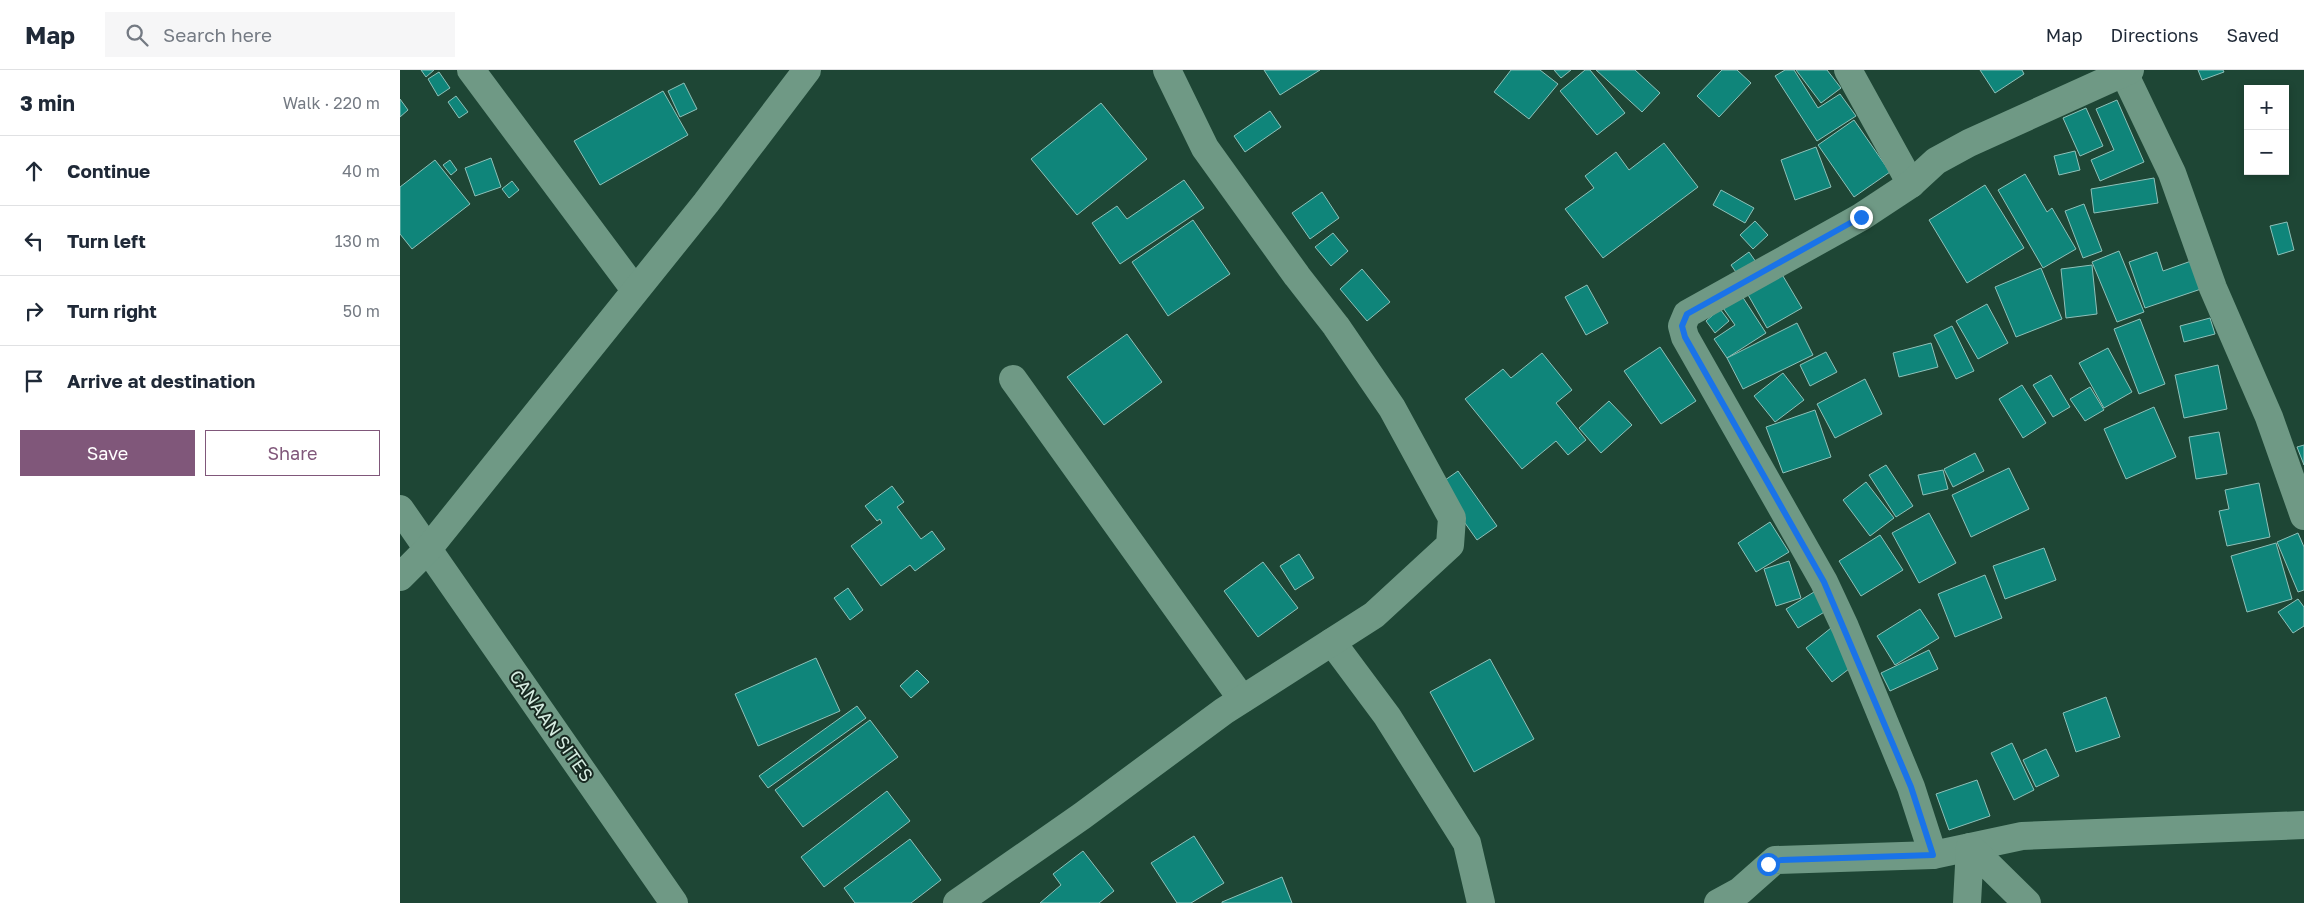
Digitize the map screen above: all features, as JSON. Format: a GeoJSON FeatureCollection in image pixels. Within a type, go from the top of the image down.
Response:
{"type":"FeatureCollection","features":[{"type":"Feature","properties":{"kind":"street"},"geometry":{"type":"LineString","coordinates":[[470,70],[635,290]]}},
{"type":"Feature","properties":{"kind":"street"},"geometry":{"type":"LineString","coordinates":[[400,577],[428,549],[808,70]]}},
{"type":"Feature","properties":{"kind":"street"},"geometry":{"type":"LineString","coordinates":[[957,903],[1242,699],[1374,615],[1450,545],[1452,518],[1392,408],[1336,326],[1297,276],[1205,148],[1167,70]]}},
{"type":"Feature","properties":{"kind":"street"},"geometry":{"type":"LineString","coordinates":[[1848,70],[1911,184]]}},
{"type":"Feature","properties":{"kind":"street"},"geometry":{"type":"LineString","coordinates":[[1933,855],[1911,787],[1824,582],[1685,337],[1682,326],[1687,314],[1861,217],[1911,184],[1936,161],[1970,143],[2127,71],[2172,173],[2213,288],[2268,417],[2304,516]]}},
{"type":"Feature","properties":{"kind":"street"},"geometry":{"type":"LineString","coordinates":[[1013,379],[1242,699]]}},
{"type":"Feature","properties":{"kind":"street","name":"CANAAN SITES"},"geometry":{"type":"LineString","coordinates":[[400,509],[674,903]]}},
{"type":"Feature","properties":{"kind":"street"},"geometry":{"type":"LineString","coordinates":[[1332,642],[1387,716],[1467,843],[1482,903]]}},
{"type":"Feature","properties":{"kind":"street"},"geometry":{"type":"LineString","coordinates":[[1718,903],[1740,891],[1768,864],[1775,860],[1933,855],[2022,836],[2304,825]]}},
{"type":"Feature","properties":{"kind":"street"},"geometry":{"type":"LineString","coordinates":[[1967,903],[1970,847]]}},
{"type":"Feature","properties":{"kind":"street"},"geometry":{"type":"LineString","coordinates":[[1970,847],[2026,903]]}},
{"type":"Feature","properties":{"kind":"building"},"geometry":{"type":"Polygon","coordinates":[[[421,70],[434,70],[426,77],[421,70]]]}},
{"type":"Feature","properties":{"kind":"building"},"geometry":{"type":"Polygon","coordinates":[[[1264,70],[1320,70],[1280,95],[1264,70]]]}},
{"type":"Feature","properties":{"kind":"building"},"geometry":{"type":"Polygon","coordinates":[[[1511,70],[1540,70],[1558,84],[1529,119],[1494,92],[1511,70]]]}},
{"type":"Feature","properties":{"kind":"building"},"geometry":{"type":"Polygon","coordinates":[[[1554,70],[1571,70],[1561,78],[1554,70]]]}},
{"type":"Feature","properties":{"kind":"building"},"geometry":{"type":"Polygon","coordinates":[[[1585,70],[1590,70],[1625,113],[1597,135],[1560,91],[1585,70]]]}},
{"type":"Feature","properties":{"kind":"building"},"geometry":{"type":"Polygon","coordinates":[[[1596,70],[1635,70],[1660,93],[1642,112],[1596,70]]]}},
{"type":"Feature","properties":{"kind":"building"},"geometry":{"type":"Polygon","coordinates":[[[1722,70],[1737,70],[1751,83],[1719,117],[1697,96],[1722,70]]]}},
{"type":"Feature","properties":{"kind":"building"},"geometry":{"type":"Polygon","coordinates":[[[1785,70],[1794,70],[1818,108],[1840,94],[1856,116],[1817,141],[1775,76],[1785,70]]]}},
{"type":"Feature","properties":{"kind":"building"},"geometry":{"type":"Polygon","coordinates":[[[1796,70],[1827,70],[1841,88],[1821,103],[1796,70]]]}},
{"type":"Feature","properties":{"kind":"building"},"geometry":{"type":"Polygon","coordinates":[[[1980,70],[2022,70],[2024,74],[1995,93],[1980,70]]]}},
{"type":"Feature","properties":{"kind":"building"},"geometry":{"type":"Polygon","coordinates":[[[2198,70],[2223,70],[2224,72],[2202,80],[2198,70]]]}},
{"type":"Feature","properties":{"kind":"building"},"geometry":{"type":"Polygon","coordinates":[[[439,72],[450,88],[438,96],[428,79],[439,72]]]}},
{"type":"Feature","properties":{"kind":"building"},"geometry":{"type":"Polygon","coordinates":[[[684,83],[697,109],[680,117],[668,91],[684,83]]]}},
{"type":"Feature","properties":{"kind":"building"},"geometry":{"type":"Polygon","coordinates":[[[663,91],[688,135],[600,185],[574,141],[663,91]]]}},
{"type":"Feature","properties":{"kind":"building"},"geometry":{"type":"Polygon","coordinates":[[[456,96],[468,112],[459,118],[448,102],[456,96]]]}},
{"type":"Feature","properties":{"kind":"building"},"geometry":{"type":"Polygon","coordinates":[[[400,99],[408,110],[400,117],[400,99]]]}},
{"type":"Feature","properties":{"kind":"building"},"geometry":{"type":"Polygon","coordinates":[[[2117,100],[2144,162],[2100,181],[2091,160],[2114,150],[2096,109],[2117,100]]]}},
{"type":"Feature","properties":{"kind":"building"},"geometry":{"type":"Polygon","coordinates":[[[1101,103],[1147,159],[1077,215],[1031,159],[1101,103]]]}},
{"type":"Feature","properties":{"kind":"building"},"geometry":{"type":"Polygon","coordinates":[[[2086,108],[2103,146],[2080,156],[2063,118],[2086,108]]]}},
{"type":"Feature","properties":{"kind":"building"},"geometry":{"type":"Polygon","coordinates":[[[1270,111],[1281,127],[1245,152],[1234,136],[1270,111]]]}},
{"type":"Feature","properties":{"kind":"building"},"geometry":{"type":"Polygon","coordinates":[[[1854,120],[1890,172],[1854,197],[1818,145],[1854,120]]]}},
{"type":"Feature","properties":{"kind":"building"},"geometry":{"type":"Polygon","coordinates":[[[1664,143],[1698,187],[1603,258],[1565,209],[1594,188],[1585,176],[1616,152],[1629,170],[1664,143]]]}},
{"type":"Feature","properties":{"kind":"building"},"geometry":{"type":"Polygon","coordinates":[[[1816,147],[1831,187],[1795,200],[1781,160],[1816,147]]]}},
{"type":"Feature","properties":{"kind":"building"},"geometry":{"type":"Polygon","coordinates":[[[2075,151],[2080,170],[2059,175],[2054,156],[2075,151]]]}},
{"type":"Feature","properties":{"kind":"building"},"geometry":{"type":"Polygon","coordinates":[[[491,158],[501,187],[475,196],[465,168],[491,158]]]}},
{"type":"Feature","properties":{"kind":"building"},"geometry":{"type":"Polygon","coordinates":[[[435,160],[470,204],[412,249],[400,234],[400,187],[435,160]]]}},
{"type":"Feature","properties":{"kind":"building"},"geometry":{"type":"Polygon","coordinates":[[[450,160],[457,170],[451,175],[443,165],[450,160]]]}},
{"type":"Feature","properties":{"kind":"building"},"geometry":{"type":"Polygon","coordinates":[[[2025,174],[2047,212],[2052,208],[2076,249],[2043,268],[1998,190],[2025,174]]]}},
{"type":"Feature","properties":{"kind":"building"},"geometry":{"type":"Polygon","coordinates":[[[2154,178],[2158,203],[2094,213],[2091,189],[2154,178]]]}},
{"type":"Feature","properties":{"kind":"building"},"geometry":{"type":"Polygon","coordinates":[[[1184,180],[1204,208],[1120,264],[1092,223],[1117,206],[1127,219],[1184,180]]]}},
{"type":"Feature","properties":{"kind":"building"},"geometry":{"type":"Polygon","coordinates":[[[512,181],[519,190],[509,198],[502,189],[512,181]]]}},
{"type":"Feature","properties":{"kind":"building"},"geometry":{"type":"Polygon","coordinates":[[[1985,185],[2024,248],[1967,283],[1929,220],[1985,185]]]}},
{"type":"Feature","properties":{"kind":"building"},"geometry":{"type":"Polygon","coordinates":[[[1721,190],[1754,208],[1745,223],[1713,205],[1721,190]]]}},
{"type":"Feature","properties":{"kind":"building"},"geometry":{"type":"Polygon","coordinates":[[[1322,192],[1339,218],[1310,239],[1292,213],[1322,192]]]}},
{"type":"Feature","properties":{"kind":"building"},"geometry":{"type":"Polygon","coordinates":[[[2084,204],[2102,251],[2083,258],[2065,211],[2084,204]]]}},
{"type":"Feature","properties":{"kind":"building"},"geometry":{"type":"Polygon","coordinates":[[[1193,220],[1230,274],[1168,316],[1132,262],[1193,220]]]}},
{"type":"Feature","properties":{"kind":"building"},"geometry":{"type":"Polygon","coordinates":[[[1755,221],[1768,235],[1753,249],[1740,235],[1755,221]]]}},
{"type":"Feature","properties":{"kind":"building"},"geometry":{"type":"Polygon","coordinates":[[[2287,222],[2294,250],[2278,255],[2270,226],[2287,222]]]}},
{"type":"Feature","properties":{"kind":"building"},"geometry":{"type":"Polygon","coordinates":[[[1333,233],[1348,251],[1331,266],[1315,247],[1333,233]]]}},
{"type":"Feature","properties":{"kind":"building"},"geometry":{"type":"Polygon","coordinates":[[[2119,251],[2144,312],[2117,322],[2092,262],[2119,251]]]}},
{"type":"Feature","properties":{"kind":"building"},"geometry":{"type":"Polygon","coordinates":[[[1749,252],[1756,262],[1738,275],[1731,265],[1749,252]]]}},
{"type":"Feature","properties":{"kind":"building"},"geometry":{"type":"Polygon","coordinates":[[[2157,252],[2163,271],[2194,260],[2204,288],[2145,308],[2129,262],[2157,252]]]}},
{"type":"Feature","properties":{"kind":"building"},"geometry":{"type":"Polygon","coordinates":[[[2092,265],[2097,314],[2066,318],[2061,269],[2092,265]]]}},
{"type":"Feature","properties":{"kind":"building"},"geometry":{"type":"Polygon","coordinates":[[[1777,266],[1802,308],[1767,328],[1743,286],[1777,266]]]}},
{"type":"Feature","properties":{"kind":"building"},"geometry":{"type":"Polygon","coordinates":[[[2041,268],[2062,319],[2016,337],[1995,287],[2041,268]]]}},
{"type":"Feature","properties":{"kind":"building"},"geometry":{"type":"Polygon","coordinates":[[[1362,269],[1390,302],[1367,321],[1340,289],[1362,269]]]}},
{"type":"Feature","properties":{"kind":"building"},"geometry":{"type":"Polygon","coordinates":[[[1587,285],[1608,323],[1586,335],[1565,297],[1587,285]]]}},
{"type":"Feature","properties":{"kind":"building"},"geometry":{"type":"Polygon","coordinates":[[[1740,293],[1766,333],[1727,358],[1714,339],[1735,325],[1721,305],[1740,293]]]}},
{"type":"Feature","properties":{"kind":"building"},"geometry":{"type":"Polygon","coordinates":[[[1987,304],[2008,343],[1978,359],[1956,321],[1987,304]]]}},
{"type":"Feature","properties":{"kind":"building"},"geometry":{"type":"Polygon","coordinates":[[[1720,309],[1729,321],[1715,333],[1706,321],[1720,309]]]}},
{"type":"Feature","properties":{"kind":"building"},"geometry":{"type":"Polygon","coordinates":[[[2210,318],[2215,334],[2184,342],[2180,326],[2210,318]]]}},
{"type":"Feature","properties":{"kind":"building"},"geometry":{"type":"Polygon","coordinates":[[[2140,319],[2165,384],[2139,394],[2114,329],[2140,319]]]}},
{"type":"Feature","properties":{"kind":"building"},"geometry":{"type":"Polygon","coordinates":[[[1797,323],[1813,355],[1743,389],[1727,358],[1797,323]]]}},
{"type":"Feature","properties":{"kind":"building"},"geometry":{"type":"Polygon","coordinates":[[[1952,326],[1974,371],[1956,379],[1934,335],[1952,326]]]}},
{"type":"Feature","properties":{"kind":"building"},"geometry":{"type":"Polygon","coordinates":[[[1127,334],[1162,382],[1104,425],[1067,377],[1127,334]]]}},
{"type":"Feature","properties":{"kind":"building"},"geometry":{"type":"Polygon","coordinates":[[[1931,343],[1938,367],[1899,377],[1893,353],[1931,343]]]}},
{"type":"Feature","properties":{"kind":"building"},"geometry":{"type":"Polygon","coordinates":[[[1660,347],[1696,401],[1661,424],[1624,371],[1660,347]]]}},
{"type":"Feature","properties":{"kind":"building"},"geometry":{"type":"Polygon","coordinates":[[[2108,348],[2132,392],[2104,408],[2079,363],[2108,348]]]}},
{"type":"Feature","properties":{"kind":"building"},"geometry":{"type":"Polygon","coordinates":[[[1826,352],[1837,372],[1810,386],[1800,365],[1826,352]]]}},
{"type":"Feature","properties":{"kind":"building"},"geometry":{"type":"Polygon","coordinates":[[[1542,353],[1572,390],[1556,403],[1586,440],[1568,455],[1556,441],[1522,469],[1465,399],[1503,369],[1511,378],[1542,353]]]}},
{"type":"Feature","properties":{"kind":"building"},"geometry":{"type":"Polygon","coordinates":[[[2218,365],[2227,409],[2184,418],[2175,375],[2218,365]]]}},
{"type":"Feature","properties":{"kind":"building"},"geometry":{"type":"Polygon","coordinates":[[[1783,373],[1804,400],[1775,422],[1754,396],[1783,373]]]}},
{"type":"Feature","properties":{"kind":"building"},"geometry":{"type":"Polygon","coordinates":[[[2051,375],[2070,407],[2053,417],[2033,385],[2051,375]]]}},
{"type":"Feature","properties":{"kind":"building"},"geometry":{"type":"Polygon","coordinates":[[[1865,379],[1882,414],[1835,438],[1817,404],[1865,379]]]}},
{"type":"Feature","properties":{"kind":"building"},"geometry":{"type":"Polygon","coordinates":[[[2022,385],[2046,423],[2023,438],[1999,399],[2022,385]]]}},
{"type":"Feature","properties":{"kind":"building"},"geometry":{"type":"Polygon","coordinates":[[[2090,387],[2104,410],[2085,421],[2070,399],[2090,387]]]}},
{"type":"Feature","properties":{"kind":"building"},"geometry":{"type":"Polygon","coordinates":[[[1609,401],[1632,425],[1601,453],[1579,428],[1609,401]]]}},
{"type":"Feature","properties":{"kind":"building"},"geometry":{"type":"Polygon","coordinates":[[[2154,407],[2176,457],[2126,479],[2104,429],[2154,407]]]}},
{"type":"Feature","properties":{"kind":"building"},"geometry":{"type":"Polygon","coordinates":[[[1815,410],[1831,457],[1783,473],[1766,427],[1815,410]]]}},
{"type":"Feature","properties":{"kind":"building"},"geometry":{"type":"Polygon","coordinates":[[[2219,432],[2227,474],[2196,479],[2189,437],[2219,432]]]}},
{"type":"Feature","properties":{"kind":"building"},"geometry":{"type":"Polygon","coordinates":[[[2304,445],[2304,465],[2297,447],[2304,445]]]}},
{"type":"Feature","properties":{"kind":"building"},"geometry":{"type":"Polygon","coordinates":[[[1975,453],[1984,471],[1953,487],[1944,469],[1975,453]]]}},
{"type":"Feature","properties":{"kind":"building"},"geometry":{"type":"Polygon","coordinates":[[[1886,465],[1913,506],[1896,517],[1869,475],[1886,465]]]}},
{"type":"Feature","properties":{"kind":"building"},"geometry":{"type":"Polygon","coordinates":[[[2009,468],[2029,509],[1971,537],[1952,495],[2009,468]]]}},
{"type":"Feature","properties":{"kind":"building"},"geometry":{"type":"Polygon","coordinates":[[[1943,470],[1948,489],[1923,495],[1918,475],[1943,470]]]}},
{"type":"Feature","properties":{"kind":"building"},"geometry":{"type":"Polygon","coordinates":[[[1458,471],[1497,526],[1477,540],[1438,485],[1458,471]]]}},
{"type":"Feature","properties":{"kind":"building"},"geometry":{"type":"Polygon","coordinates":[[[1866,482],[1894,518],[1870,536],[1843,500],[1866,482]]]}},
{"type":"Feature","properties":{"kind":"building"},"geometry":{"type":"Polygon","coordinates":[[[2259,483],[2270,537],[2227,546],[2219,511],[2229,509],[2225,490],[2259,483]]]}},
{"type":"Feature","properties":{"kind":"building"},"geometry":{"type":"Polygon","coordinates":[[[892,486],[904,502],[897,507],[921,539],[932,531],[945,549],[915,571],[910,565],[881,586],[851,546],[882,523],[880,519],[877,521],[865,506],[892,486]]]}},
{"type":"Feature","properties":{"kind":"building"},"geometry":{"type":"Polygon","coordinates":[[[1929,513],[1956,563],[1919,583],[1892,533],[1929,513]]]}},
{"type":"Feature","properties":{"kind":"building"},"geometry":{"type":"Polygon","coordinates":[[[1770,522],[1789,552],[1756,572],[1738,543],[1770,522]]]}},
{"type":"Feature","properties":{"kind":"building"},"geometry":{"type":"Polygon","coordinates":[[[2298,533],[2304,547],[2304,590],[2298,592],[2277,542],[2298,533]]]}},
{"type":"Feature","properties":{"kind":"building"},"geometry":{"type":"Polygon","coordinates":[[[1880,535],[1903,570],[1861,596],[1839,561],[1880,535]]]}},
{"type":"Feature","properties":{"kind":"building"},"geometry":{"type":"Polygon","coordinates":[[[2276,543],[2292,599],[2247,612],[2231,556],[2276,543]]]}},
{"type":"Feature","properties":{"kind":"building"},"geometry":{"type":"Polygon","coordinates":[[[2044,548],[2056,580],[2005,599],[1993,566],[2044,548]]]}},
{"type":"Feature","properties":{"kind":"building"},"geometry":{"type":"Polygon","coordinates":[[[1299,554],[1314,578],[1295,590],[1280,566],[1299,554]]]}},
{"type":"Feature","properties":{"kind":"building"},"geometry":{"type":"Polygon","coordinates":[[[1789,561],[1801,598],[1776,606],[1764,569],[1789,561]]]}},
{"type":"Feature","properties":{"kind":"building"},"geometry":{"type":"Polygon","coordinates":[[[1263,562],[1298,608],[1258,637],[1224,591],[1263,562]]]}},
{"type":"Feature","properties":{"kind":"building"},"geometry":{"type":"Polygon","coordinates":[[[1985,575],[2002,618],[1955,637],[1938,594],[1985,575]]]}},
{"type":"Feature","properties":{"kind":"building"},"geometry":{"type":"Polygon","coordinates":[[[848,588],[863,610],[850,620],[834,598],[848,588]]]}},
{"type":"Feature","properties":{"kind":"building"},"geometry":{"type":"Polygon","coordinates":[[[1814,592],[1826,611],[1798,628],[1786,609],[1814,592]]]}},
{"type":"Feature","properties":{"kind":"building"},"geometry":{"type":"Polygon","coordinates":[[[2298,599],[2304,607],[2304,626],[2293,633],[2278,612],[2298,599]]]}},
{"type":"Feature","properties":{"kind":"building"},"geometry":{"type":"Polygon","coordinates":[[[1920,609],[1939,638],[1895,665],[1877,636],[1920,609]]]}},
{"type":"Feature","properties":{"kind":"building"},"geometry":{"type":"Polygon","coordinates":[[[1831,628],[1858,662],[1832,682],[1806,648],[1831,628]]]}},
{"type":"Feature","properties":{"kind":"building"},"geometry":{"type":"Polygon","coordinates":[[[1929,650],[1938,669],[1890,691],[1881,673],[1929,650]]]}},
{"type":"Feature","properties":{"kind":"building"},"geometry":{"type":"Polygon","coordinates":[[[816,658],[840,711],[758,746],[735,694],[816,658]]]}},
{"type":"Feature","properties":{"kind":"building"},"geometry":{"type":"Polygon","coordinates":[[[1490,659],[1534,739],[1474,772],[1430,692],[1490,659]]]}},
{"type":"Feature","properties":{"kind":"building"},"geometry":{"type":"Polygon","coordinates":[[[917,670],[929,682],[911,698],[900,686],[917,670]]]}},
{"type":"Feature","properties":{"kind":"building"},"geometry":{"type":"Polygon","coordinates":[[[2106,697],[2120,737],[2076,752],[2063,713],[2106,697]]]}},
{"type":"Feature","properties":{"kind":"building"},"geometry":{"type":"Polygon","coordinates":[[[857,706],[866,718],[768,788],[759,776],[857,706]]]}},
{"type":"Feature","properties":{"kind":"building"},"geometry":{"type":"Polygon","coordinates":[[[870,720],[898,757],[803,827],[775,790],[870,720]]]}},
{"type":"Feature","properties":{"kind":"building"},"geometry":{"type":"Polygon","coordinates":[[[2012,743],[2034,790],[2014,800],[1991,753],[2012,743]]]}},
{"type":"Feature","properties":{"kind":"building"},"geometry":{"type":"Polygon","coordinates":[[[2046,749],[2059,776],[2036,787],[2023,760],[2046,749]]]}},
{"type":"Feature","properties":{"kind":"building"},"geometry":{"type":"Polygon","coordinates":[[[1977,780],[1990,816],[1949,830],[1936,794],[1977,780]]]}},
{"type":"Feature","properties":{"kind":"building"},"geometry":{"type":"Polygon","coordinates":[[[887,791],[910,821],[824,887],[801,857],[887,791]]]}},
{"type":"Feature","properties":{"kind":"building"},"geometry":{"type":"Polygon","coordinates":[[[1194,836],[1224,883],[1191,903],[1177,903],[1151,863],[1194,836]]]}},
{"type":"Feature","properties":{"kind":"building"},"geometry":{"type":"Polygon","coordinates":[[[910,839],[941,880],[911,903],[855,903],[844,888],[910,839]]]}},
{"type":"Feature","properties":{"kind":"building"},"geometry":{"type":"Polygon","coordinates":[[[1083,851],[1114,891],[1099,903],[1040,903],[1061,885],[1053,874],[1083,851]]]}},
{"type":"Feature","properties":{"kind":"building"},"geometry":{"type":"Polygon","coordinates":[[[1282,877],[1292,903],[1222,903],[1222,902],[1282,877]]]}},
{"type":"Feature","properties":{"kind":"route"},"geometry":{"type":"LineString","coordinates":[[1768,864],[1775,860],[1933,855],[1911,787],[1845,627],[1824,582],[1685,337],[1682,326],[1687,314],[1861,217]]}}]}
